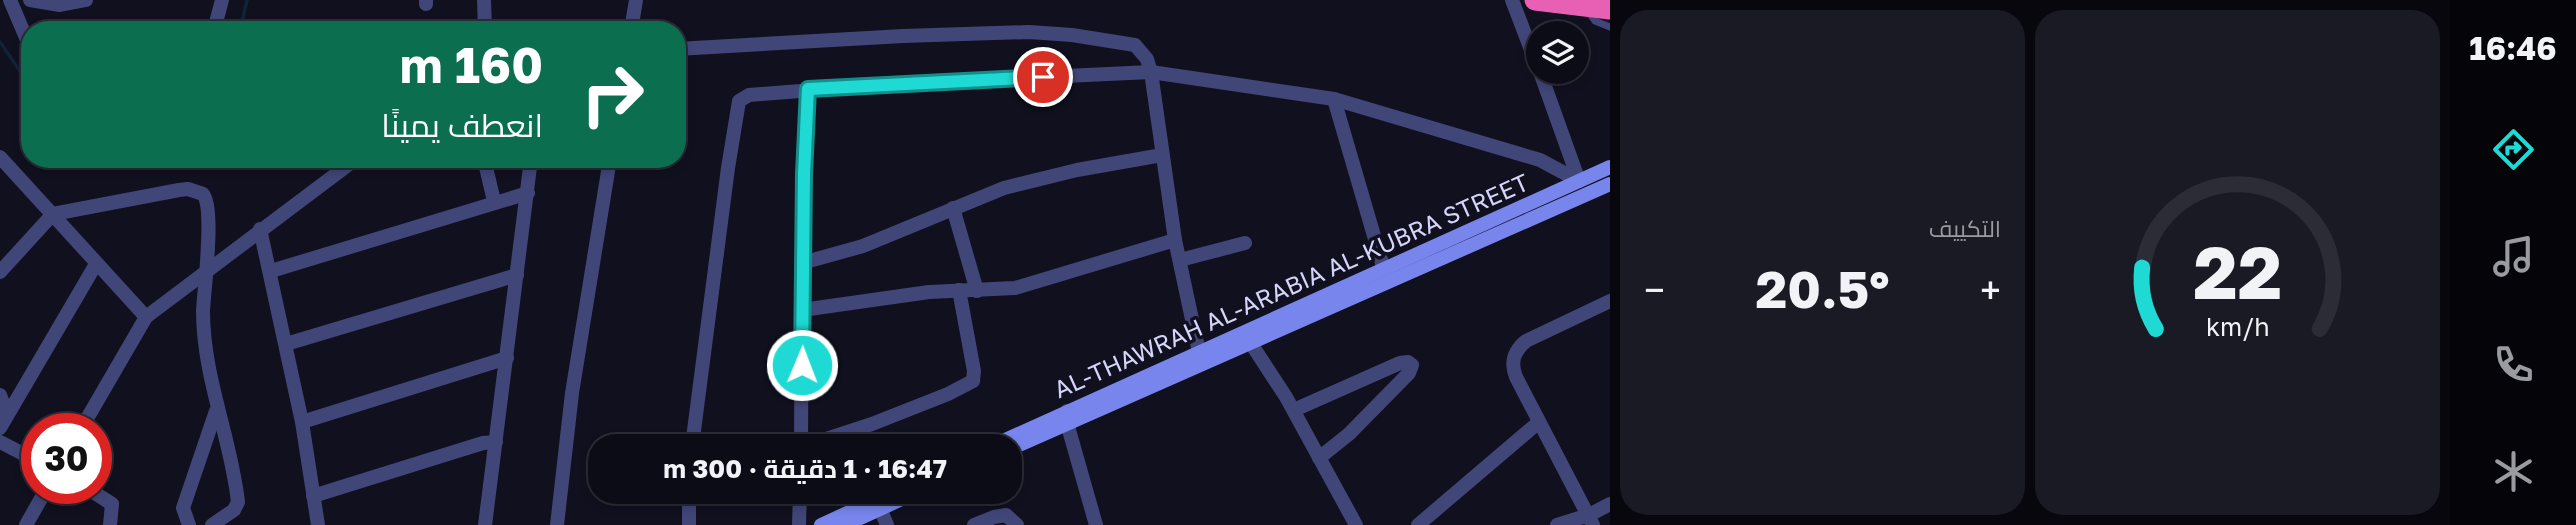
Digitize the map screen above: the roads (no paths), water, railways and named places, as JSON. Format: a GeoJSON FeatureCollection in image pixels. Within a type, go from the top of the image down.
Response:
{"type":"FeatureCollection","features":[{"type":"Feature","properties":{"kind":"highway"},"geometry":{"type":"LineString","coordinates":[[1535,0],[1610,9]]}},
{"type":"Feature","properties":{"kind":"main road","name":"AL-THAWRAH AL-ARABIA AL-KUBRA STREET"},"geometry":{"type":"LineString","coordinates":[[1022,443],[1067,417],[1199,352],[1610,167]]}},
{"type":"Feature","properties":{"kind":"main road","name":"AL-THAWRAH AL-ARABIA AL-KUBRA STREET"},"geometry":{"type":"LineString","coordinates":[[1022,434],[1250,342],[1610,184]]}},
{"type":"Feature","properties":{"kind":"main road"},"geometry":{"type":"LineString","coordinates":[[821,525],[867,504]]}},
{"type":"Feature","properties":{"kind":"main road"},"geometry":{"type":"LineString","coordinates":[[845,525],[889,504]]}},
{"type":"Feature","properties":{"kind":"street"},"geometry":{"type":"LineString","coordinates":[[10,0],[21,26]]}},
{"type":"Feature","properties":{"kind":"street"},"geometry":{"type":"LineString","coordinates":[[30,0],[60,5],[86,0]]}},
{"type":"Feature","properties":{"kind":"street"},"geometry":{"type":"LineString","coordinates":[[216,21],[222,0]]}},
{"type":"Feature","properties":{"kind":"street"},"geometry":{"type":"LineString","coordinates":[[484,0],[485,21]]}},
{"type":"Feature","properties":{"kind":"street"},"geometry":{"type":"LineString","coordinates":[[632,21],[636,0]]}},
{"type":"Feature","properties":{"kind":"street"},"geometry":{"type":"LineString","coordinates":[[1512,0],[1526,36]]}},
{"type":"Feature","properties":{"kind":"street"},"geometry":{"type":"LineString","coordinates":[[686,49],[1029,32],[1072,35],[1135,46],[1147,59],[1151,72],[1175,240],[1199,352]]}},
{"type":"Feature","properties":{"kind":"street"},"geometry":{"type":"LineString","coordinates":[[694,434],[727,168],[739,101],[750,95],[808,89],[1151,72],[1334,99],[1540,160],[1578,181]]}},
{"type":"Feature","properties":{"kind":"street"},"geometry":{"type":"LineString","coordinates":[[1544,84],[1578,181]]}},
{"type":"Feature","properties":{"kind":"street"},"geometry":{"type":"LineString","coordinates":[[803,434],[802,263],[808,89]]}},
{"type":"Feature","properties":{"kind":"street"},"geometry":{"type":"LineString","coordinates":[[1334,99],[1384,270]]}},
{"type":"Feature","properties":{"kind":"street"},"geometry":{"type":"LineString","coordinates":[[802,263],[863,246],[1004,188],[1077,170],[1162,155]]}},
{"type":"Feature","properties":{"kind":"street"},"geometry":{"type":"LineString","coordinates":[[1,162],[53,214],[145,317]]}},
{"type":"Feature","properties":{"kind":"street"},"geometry":{"type":"LineString","coordinates":[[90,413],[145,317],[344,168]]}},
{"type":"Feature","properties":{"kind":"street"},"geometry":{"type":"LineString","coordinates":[[486,168],[494,201]]}},
{"type":"Feature","properties":{"kind":"street"},"geometry":{"type":"LineString","coordinates":[[485,525],[530,168]]}},
{"type":"Feature","properties":{"kind":"street"},"geometry":{"type":"LineString","coordinates":[[557,525],[572,393],[609,168]]}},
{"type":"Feature","properties":{"kind":"street"},"geometry":{"type":"LineString","coordinates":[[0,272],[53,214],[179,190],[204,194],[209,205],[204,273],[205,331],[217,410],[238,502],[234,510],[212,525]]}},
{"type":"Feature","properties":{"kind":"street"},"geometry":{"type":"LineString","coordinates":[[271,271],[494,201],[528,193]]}},
{"type":"Feature","properties":{"kind":"street"},"geometry":{"type":"LineString","coordinates":[[953,208],[976,291]]}},
{"type":"Feature","properties":{"kind":"street"},"geometry":{"type":"LineString","coordinates":[[260,229],[302,422],[318,525]]}},
{"type":"Feature","properties":{"kind":"street"},"geometry":{"type":"LineString","coordinates":[[802,310],[959,290],[1005,290],[1175,240]]}},
{"type":"Feature","properties":{"kind":"street"},"geometry":{"type":"LineString","coordinates":[[1180,260],[1245,243]]}},
{"type":"Feature","properties":{"kind":"street"},"geometry":{"type":"LineString","coordinates":[[0,428],[96,264]]}},
{"type":"Feature","properties":{"kind":"street"},"geometry":{"type":"LineString","coordinates":[[286,344],[517,275]]}},
{"type":"Feature","properties":{"kind":"street"},"geometry":{"type":"LineString","coordinates":[[838,434],[948,394],[973,381],[974,371],[959,290]]}},
{"type":"Feature","properties":{"kind":"street"},"geometry":{"type":"LineString","coordinates":[[1591,520],[1539,422],[1512,362],[1519,347],[1533,337],[1610,301]]}},
{"type":"Feature","properties":{"kind":"street"},"geometry":{"type":"LineString","coordinates":[[1250,342],[1294,410],[1356,525]]}},
{"type":"Feature","properties":{"kind":"street"},"geometry":{"type":"LineString","coordinates":[[302,422],[507,358]]}},
{"type":"Feature","properties":{"kind":"street"},"geometry":{"type":"LineString","coordinates":[[1294,410],[1401,363],[1408,362],[1412,365],[1409,373],[1358,425],[1319,458]]}},
{"type":"Feature","properties":{"kind":"street"},"geometry":{"type":"LineString","coordinates":[[0,395],[7,414]]}},
{"type":"Feature","properties":{"kind":"street"},"geometry":{"type":"LineString","coordinates":[[189,525],[183,508],[217,410]]}},
{"type":"Feature","properties":{"kind":"street"},"geometry":{"type":"LineString","coordinates":[[1067,417],[1096,525]]}},
{"type":"Feature","properties":{"kind":"street"},"geometry":{"type":"LineString","coordinates":[[1418,525],[1539,422]]}},
{"type":"Feature","properties":{"kind":"street"},"geometry":{"type":"LineString","coordinates":[[0,442],[21,453]]}},
{"type":"Feature","properties":{"kind":"street"},"geometry":{"type":"LineString","coordinates":[[313,496],[484,443],[496,442]]}},
{"type":"Feature","properties":{"kind":"street"},"geometry":{"type":"LineString","coordinates":[[26,525],[38,504]]}},
{"type":"Feature","properties":{"kind":"street"},"geometry":{"type":"LineString","coordinates":[[110,525],[112,504]]}},
{"type":"Feature","properties":{"kind":"street"},"geometry":{"type":"LineString","coordinates":[[689,525],[690,504]]}},
{"type":"Feature","properties":{"kind":"street"},"geometry":{"type":"LineString","coordinates":[[799,525],[800,504]]}},
{"type":"Feature","properties":{"kind":"street"},"geometry":{"type":"LineString","coordinates":[[1557,525],[1591,520],[1610,504]]}},
{"type":"Feature","properties":{"kind":"street"},"geometry":{"type":"LineString","coordinates":[[880,508],[887,525]]}},
{"type":"Feature","properties":{"kind":"street"},"geometry":{"type":"LineString","coordinates":[[974,525],[1006,515],[1017,525]]}},
{"type":"Feature","properties":{"kind":"lane"},"geometry":{"type":"LineString","coordinates":[[1585,6],[1595,21],[1610,27]]}},
{"type":"Feature","properties":{"kind":"waterway"},"geometry":{"type":"LineString","coordinates":[[242,21],[247,0]]}},
{"type":"Feature","properties":{"kind":"waterway"},"geometry":{"type":"LineString","coordinates":[[0,42],[21,73]]}}]}
